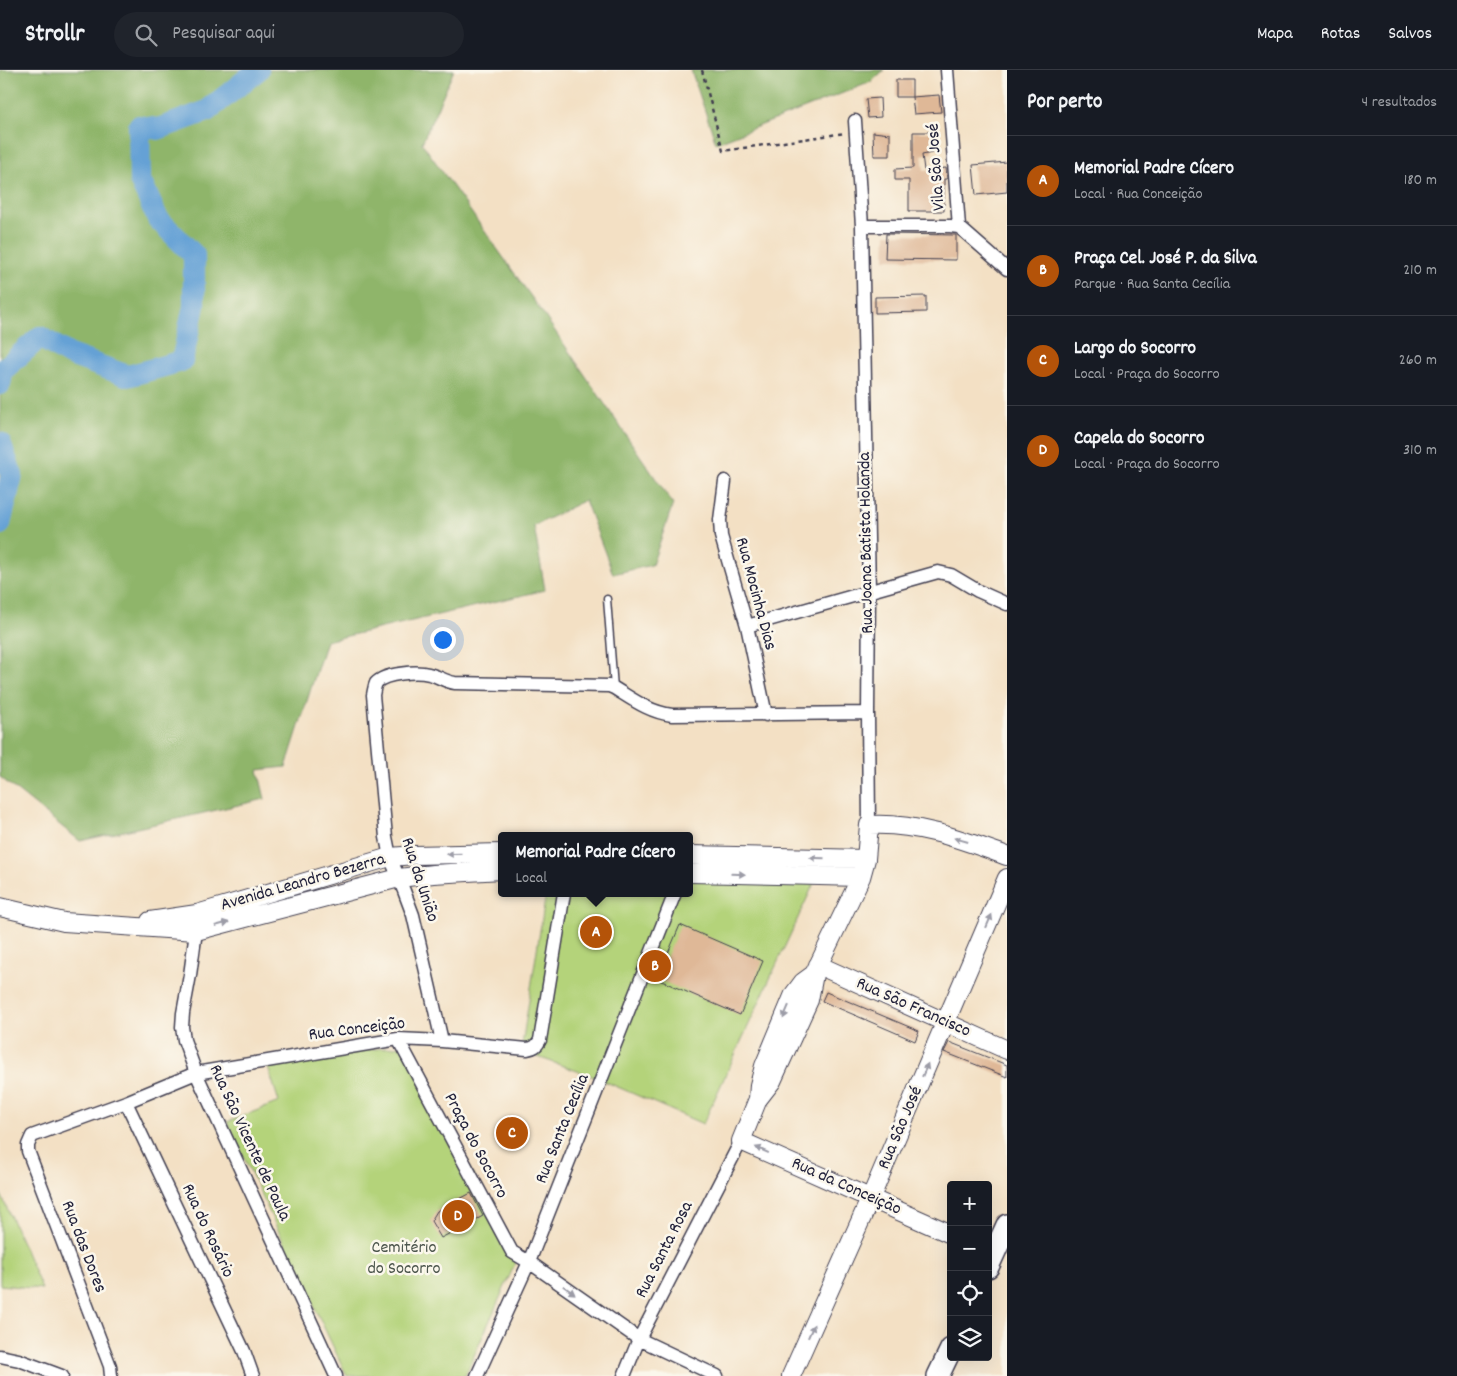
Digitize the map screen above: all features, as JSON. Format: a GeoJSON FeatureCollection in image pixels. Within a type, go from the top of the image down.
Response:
{"type":"FeatureCollection","features":[{"type":"Feature","properties":{"kind":"highway"},"geometry":{"type":"LineString","coordinates":[[995,1258],[1007,1225]]}},
{"type":"Feature","properties":{"kind":"highway"},"geometry":{"type":"LineString","coordinates":[[938,1376],[947,1357]]}},
{"type":"Feature","properties":{"kind":"street","name":"Vila São José"},"geometry":{"type":"LineString","coordinates":[[947,70],[959,227],[1007,269]]}},
{"type":"Feature","properties":{"kind":"street","name":"Rua Joana Batista Holanda"},"geometry":{"type":"LineString","coordinates":[[856,126],[862,226],[869,591],[869,825],[866,860]]}},
{"type":"Feature","properties":{"kind":"street"},"geometry":{"type":"LineString","coordinates":[[862,226],[959,227]]}},
{"type":"Feature","properties":{"kind":"street","name":"Rua Mocinha Dias"},"geometry":{"type":"LineString","coordinates":[[725,481],[720,520],[721,536],[747,626],[766,715]]}},
{"type":"Feature","properties":{"kind":"street"},"geometry":{"type":"LineString","coordinates":[[747,626],[931,573],[945,572],[952,574],[978,591],[1007,604]]}},
{"type":"Feature","properties":{"kind":"street","name":"Rua da União"},"geometry":{"type":"LineString","coordinates":[[442,1041],[413,914],[390,857],[386,837],[373,694],[376,684],[389,676],[422,673],[455,684],[607,686],[614,688]]}},
{"type":"Feature","properties":{"kind":"street"},"geometry":{"type":"LineString","coordinates":[[614,688],[647,708],[663,714],[766,715],[868,713]]}},
{"type":"Feature","properties":{"kind":"street"},"geometry":{"type":"LineString","coordinates":[[869,825],[890,825],[920,829],[968,842],[1007,856]]}},
{"type":"Feature","properties":{"kind":"street","name":"Avenida Leandro Bezerra"},"geometry":{"type":"LineString","coordinates":[[197,923],[390,857],[498,853]]}},
{"type":"Feature","properties":{"kind":"street"},"geometry":{"type":"LineString","coordinates":[[693,855],[866,860],[861,876],[816,970],[809,1000],[777,1070],[758,1100],[741,1141]]}},
{"type":"Feature","properties":{"kind":"street","name":"Avenida Leandro Bezerra"},"geometry":{"type":"LineString","coordinates":[[0,907],[64,922],[104,926],[197,923],[399,878],[498,870]]}},
{"type":"Feature","properties":{"kind":"street"},"geometry":{"type":"LineString","coordinates":[[693,872],[861,876]]}},
{"type":"Feature","properties":{"kind":"street","name":"Rua São José"},"geometry":{"type":"LineString","coordinates":[[791,1376],[871,1197],[1007,878]]}},
{"type":"Feature","properties":{"kind":"street","name":"Rua Conceição"},"geometry":{"type":"LineString","coordinates":[[38,1133],[126,1102],[196,1073],[398,1039],[527,1049],[535,1047],[541,1035],[563,897]]}},
{"type":"Feature","properties":{"kind":"street","name":"Rua Santa Cecília"},"geometry":{"type":"LineString","coordinates":[[477,1376],[529,1262],[673,897]]}},
{"type":"Feature","properties":{"kind":"street","name":"Rua São Vicente de Paula"},"geometry":{"type":"LineString","coordinates":[[197,923],[183,1013],[182,1027],[184,1040],[196,1073],[336,1376]]}},
{"type":"Feature","properties":{"kind":"street","name":"Rua São Francisco"},"geometry":{"type":"LineString","coordinates":[[816,970],[1007,1050]]}},
{"type":"Feature","properties":{"kind":"street","name":"Praça do Socorro"},"geometry":{"type":"LineString","coordinates":[[398,1039],[512,1252],[639,1339],[717,1376]]}},
{"type":"Feature","properties":{"kind":"street","name":"Rua do Rosário"},"geometry":{"type":"LineString","coordinates":[[126,1102],[244,1351],[252,1376]]}},
{"type":"Feature","properties":{"kind":"street","name":"Rua das Dores"},"geometry":{"type":"LineString","coordinates":[[38,1133],[32,1136],[28,1151],[110,1366],[111,1376]]}},
{"type":"Feature","properties":{"kind":"street","name":"Rua da Conceição"},"geometry":{"type":"LineString","coordinates":[[741,1141],[947,1232]]}},
{"type":"Feature","properties":{"kind":"street","name":"Rua Santa Rosa"},"geometry":{"type":"LineString","coordinates":[[624,1376],[639,1339],[741,1141]]}},
{"type":"Feature","properties":{"kind":"street"},"geometry":{"type":"LineString","coordinates":[[0,1357],[19,1360],[62,1376]]}},
{"type":"Feature","properties":{"kind":"lane"},"geometry":{"type":"LineString","coordinates":[[607,599],[614,688]]}},
{"type":"Feature","properties":{"kind":"path"},"geometry":{"type":"LineString","coordinates":[[702,70],[723,151],[856,126]]}},
{"type":"Feature","properties":{"kind":"green space"},"geometry":{"type":"Polygon","coordinates":[[[0,70],[454,70],[422,143],[542,312],[673,504],[652,565],[613,574],[585,500],[534,526],[545,590],[326,641],[286,767],[258,770],[265,799],[80,841],[0,777],[0,70]]]}},
{"type":"Feature","properties":{"kind":"green space"},"geometry":{"type":"Polygon","coordinates":[[[691,70],[884,70],[871,82],[716,143],[691,70]]]}},
{"type":"Feature","properties":{"kind":"green space"},"geometry":{"type":"Polygon","coordinates":[[[693,877],[815,881],[703,1124],[597,1078],[521,1051],[545,897],[693,897],[693,877]]]}},
{"type":"Feature","properties":{"kind":"green space","name":"Cemitério do Socorro"},"geometry":{"type":"Polygon","coordinates":[[[402,1046],[518,1257],[465,1376],[347,1376],[227,1122],[279,1102],[266,1061],[402,1046]]]}},
{"type":"Feature","properties":{"kind":"green space"},"geometry":{"type":"Polygon","coordinates":[[[0,1192],[42,1289],[0,1285],[0,1192]]]}},
{"type":"Feature","properties":{"kind":"building"},"geometry":{"type":"Polygon","coordinates":[[[896,80],[912,80],[912,97],[896,97],[896,80]]]}},
{"type":"Feature","properties":{"kind":"building"},"geometry":{"type":"Polygon","coordinates":[[[939,95],[941,112],[914,114],[912,97],[939,95]]]}},
{"type":"Feature","properties":{"kind":"building"},"geometry":{"type":"Polygon","coordinates":[[[880,98],[881,117],[868,118],[866,99],[880,98]]]}},
{"type":"Feature","properties":{"kind":"building"},"geometry":{"type":"Polygon","coordinates":[[[873,132],[890,134],[890,156],[874,156],[873,132]]]}},
{"type":"Feature","properties":{"kind":"building"},"geometry":{"type":"Polygon","coordinates":[[[913,132],[932,132],[932,153],[922,155],[924,170],[946,168],[947,179],[944,179],[944,211],[909,211],[909,180],[895,180],[895,169],[913,168],[913,132]]]}},
{"type":"Feature","properties":{"kind":"building"},"geometry":{"type":"Polygon","coordinates":[[[1007,162],[1007,192],[976,195],[973,165],[1007,162]]]}},
{"type":"Feature","properties":{"kind":"building"},"geometry":{"type":"Polygon","coordinates":[[[886,234],[956,235],[956,260],[885,259],[886,234]]]}},
{"type":"Feature","properties":{"kind":"building"},"geometry":{"type":"Polygon","coordinates":[[[926,296],[926,312],[875,313],[875,297],[926,296]]]}},
{"type":"Feature","properties":{"kind":"building"},"geometry":{"type":"Polygon","coordinates":[[[680,925],[763,961],[740,1015],[657,979],[680,925]]]}},
{"type":"Feature","properties":{"kind":"building"},"geometry":{"type":"Polygon","coordinates":[[[826,992],[919,1031],[915,1041],[822,1001],[826,992]]]}},
{"type":"Feature","properties":{"kind":"building"},"geometry":{"type":"Polygon","coordinates":[[[949,1042],[1007,1065],[1007,1077],[944,1052],[949,1042]]]}},
{"type":"Feature","properties":{"kind":"building"},"geometry":{"type":"Polygon","coordinates":[[[471,1193],[483,1216],[441,1238],[431,1221],[437,1211],[471,1193]]]}},
{"type":"Feature","properties":{"kind":"waterway"},"geometry":{"type":"LineString","coordinates":[[0,384],[3,370],[40,337],[70,355],[128,376],[182,361],[194,306],[194,255],[158,219],[140,180],[139,126],[158,129],[207,111],[258,70]]}},
{"type":"Feature","properties":{"kind":"waterway"},"geometry":{"type":"LineString","coordinates":[[0,443],[12,475],[0,524]]}},
{"type":"Feature","properties":{"kind":"place","name":"Memorial Padre Cícero"},"geometry":{"type":"Point","coordinates":[596,932]}},
{"type":"Feature","properties":{"kind":"place","name":"Praça Cel. José P. da Silva"},"geometry":{"type":"Point","coordinates":[655,966]}},
{"type":"Feature","properties":{"kind":"place","name":"Largo do Socorro"},"geometry":{"type":"Point","coordinates":[512,1133]}},
{"type":"Feature","properties":{"kind":"place","name":"Capela do Socorro"},"geometry":{"type":"Point","coordinates":[458,1216]}}]}
